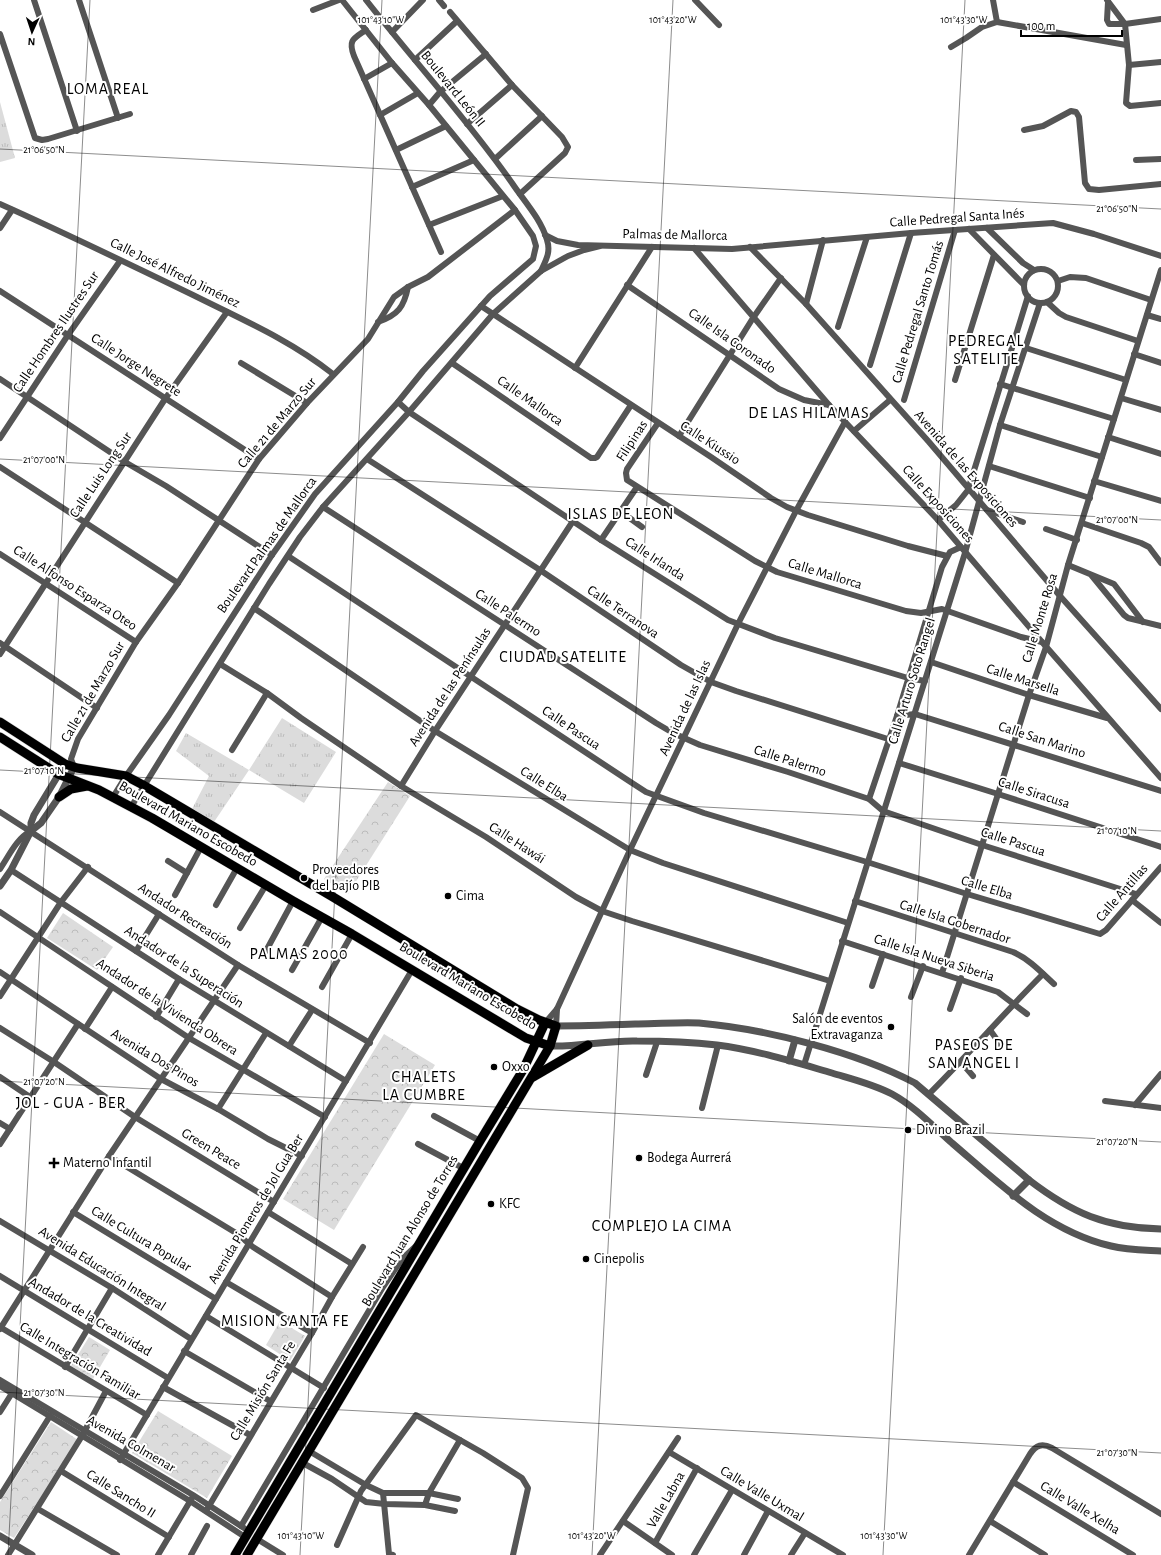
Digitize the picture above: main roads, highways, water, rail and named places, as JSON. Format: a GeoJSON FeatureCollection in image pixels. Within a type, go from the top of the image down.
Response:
{"type":"FeatureCollection","features":[{"type":"Feature","properties":{"kind":"main road","name":"Boulevard Mariano Escobedo"},"geometry":{"type":"LineString","coordinates":[[0,722],[70,763],[126,776],[143,785],[333,897],[517,1009],[545,1023],[556,1026]]}},
{"type":"Feature","properties":{"kind":"main road","name":"Boulevard Mariano Escobedo"},"geometry":{"type":"LineString","coordinates":[[0,737],[58,774],[113,797],[201,847],[352,934],[514,1031],[537,1043],[550,1046]]}},
{"type":"Feature","properties":{"kind":"main road"},"geometry":{"type":"LineString","coordinates":[[59,797],[71,789],[89,786]]}},
{"type":"Feature","properties":{"kind":"main road","name":"Boulevard Juan Alonso de Torres"},"geometry":{"type":"LineString","coordinates":[[235,1555],[245,1532],[523,1070],[537,1043],[545,1023]]}},
{"type":"Feature","properties":{"kind":"main road","name":"Boulevard Juan Alonso de Torres"},"geometry":{"type":"LineString","coordinates":[[247,1555],[550,1046],[556,1026]]}},
{"type":"Feature","properties":{"kind":"main road"},"geometry":{"type":"LineString","coordinates":[[531,1078],[588,1045]]}},
{"type":"Feature","properties":{"kind":"place","name":"Proveedores del bajío PIB"},"geometry":{"type":"Point","coordinates":[304,878]}},
{"type":"Feature","properties":{"kind":"place","name":"Cima"},"geometry":{"type":"Point","coordinates":[448,896]}},
{"type":"Feature","properties":{"kind":"place","name":"Salón de eventos Extravaganza"},"geometry":{"type":"Point","coordinates":[891,1027]}},
{"type":"Feature","properties":{"kind":"place","name":"Oxxo"},"geometry":{"type":"Point","coordinates":[494,1067]}},
{"type":"Feature","properties":{"kind":"place","name":"Divino Brazil"},"geometry":{"type":"Point","coordinates":[908,1130]}},
{"type":"Feature","properties":{"kind":"place","name":"Bodega Aurrerá"},"geometry":{"type":"Point","coordinates":[639,1158]}},
{"type":"Feature","properties":{"kind":"place","name":"Materno Infantil"},"geometry":{"type":"Point","coordinates":[54,1163]}},
{"type":"Feature","properties":{"kind":"place","name":"KFC"},"geometry":{"type":"Point","coordinates":[491,1204]}},
{"type":"Feature","properties":{"kind":"place","name":"Cinepolis"},"geometry":{"type":"Point","coordinates":[586,1259]}},
{"type":"Feature","properties":{"kind":"district","name":"LOMA REAL"},"geometry":{"type":"Point","coordinates":[108,89]}},
{"type":"Feature","properties":{"kind":"district","name":"PEDREGAL SATELITE"},"geometry":{"type":"Point","coordinates":[986,350]}},
{"type":"Feature","properties":{"kind":"district","name":"DE LAS HILAMAS"},"geometry":{"type":"Point","coordinates":[809,413]}},
{"type":"Feature","properties":{"kind":"district","name":"ISLAS DE LEON"},"geometry":{"type":"Point","coordinates":[621,514]}},
{"type":"Feature","properties":{"kind":"district","name":"CIUDAD SATELITE"},"geometry":{"type":"Point","coordinates":[563,657]}},
{"type":"Feature","properties":{"kind":"district","name":"PALMAS 2000"},"geometry":{"type":"Point","coordinates":[299,954]}},
{"type":"Feature","properties":{"kind":"district","name":"PASEOS DE SAN ANGEL I"},"geometry":{"type":"Point","coordinates":[974,1054]}},
{"type":"Feature","properties":{"kind":"district","name":"CHALETS LA CUMBRE"},"geometry":{"type":"Point","coordinates":[424,1086]}},
{"type":"Feature","properties":{"kind":"district","name":"JOL - GUA - BER"},"geometry":{"type":"Point","coordinates":[71,1103]}},
{"type":"Feature","properties":{"kind":"district","name":"COMPLEJO LA CIMA"},"geometry":{"type":"Point","coordinates":[662,1226]}},
{"type":"Feature","properties":{"kind":"district","name":"MISION SANTA FE"},"geometry":{"type":"Point","coordinates":[285,1321]}}]}
